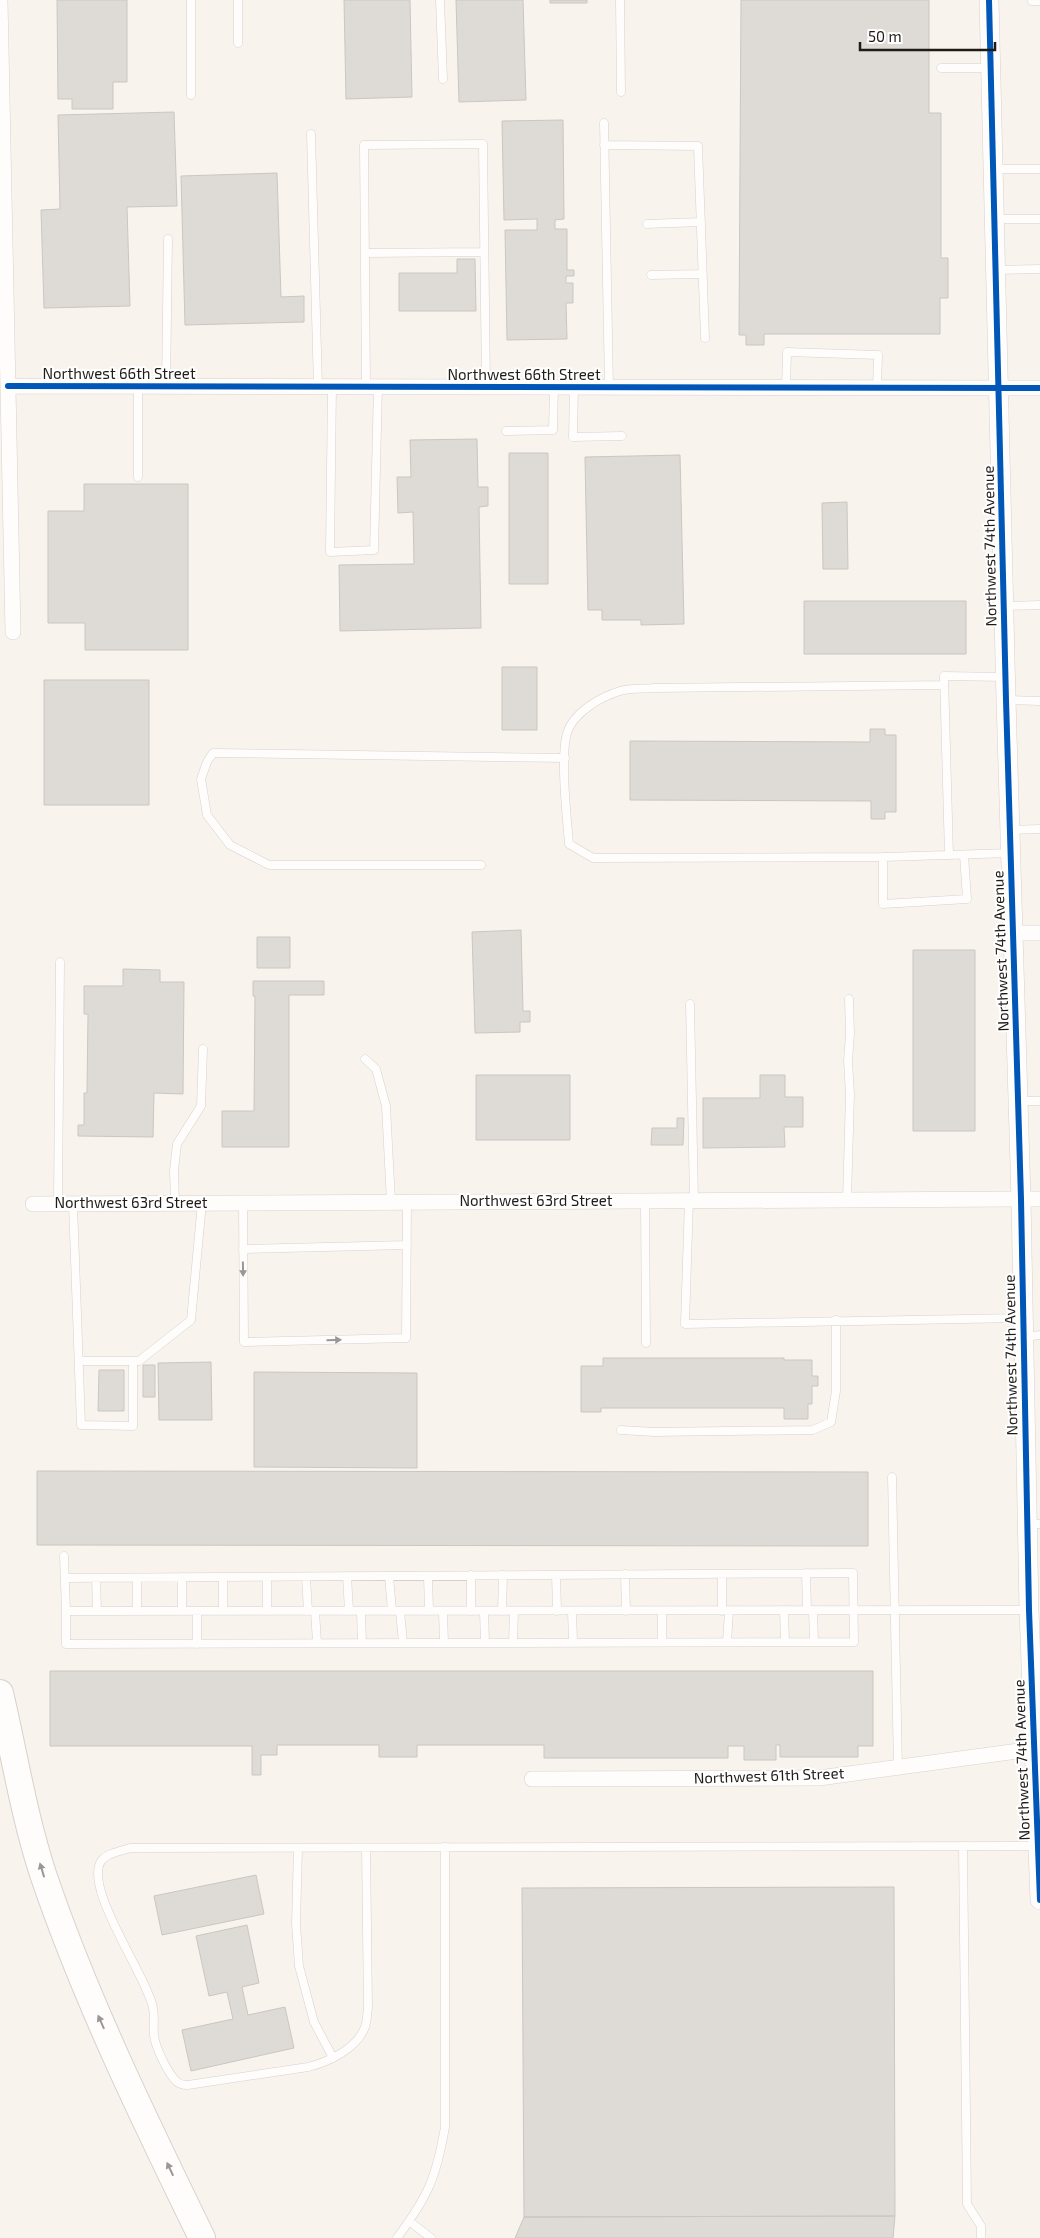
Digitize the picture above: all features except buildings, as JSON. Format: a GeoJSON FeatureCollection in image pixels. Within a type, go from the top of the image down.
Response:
{"type":"FeatureCollection","features":[{"type":"Feature","properties":{"kind":"highway"},"geometry":{"type":"LineString","coordinates":[[0,1693],[43,1872],[65,1933],[100,2020],[202,2238]]}},
{"type":"Feature","properties":{"kind":"street"},"geometry":{"type":"LineString","coordinates":[[0,0],[13,632]]}},
{"type":"Feature","properties":{"kind":"street","name":"Northwest 74th Avenue"},"geometry":{"type":"LineString","coordinates":[[989,0],[1006,700],[1021,1199],[1022,1318],[1031,1336],[1034,1524],[1029,1610],[1035,1649],[1040,1900]]}},
{"type":"Feature","properties":{"kind":"street","name":"Northwest 66th Street"},"geometry":{"type":"LineString","coordinates":[[8,386],[1040,388]]}},
{"type":"Feature","properties":{"kind":"street"},"geometry":{"type":"LineString","coordinates":[[1013,934],[1040,933]]}},
{"type":"Feature","properties":{"kind":"street","name":"Northwest 63rd Street"},"geometry":{"type":"LineString","coordinates":[[33,1204],[1040,1199]]}},
{"type":"Feature","properties":{"kind":"street","name":"Northwest 61th Street"},"geometry":{"type":"LineString","coordinates":[[532,1779],[819,1778],[1037,1748]]}},
{"type":"Feature","properties":{"kind":"lane"},"geometry":{"type":"LineString","coordinates":[[191,0],[191,95]]}},
{"type":"Feature","properties":{"kind":"lane"},"geometry":{"type":"LineString","coordinates":[[238,0],[238,43]]}},
{"type":"Feature","properties":{"kind":"lane"},"geometry":{"type":"LineString","coordinates":[[440,0],[443,80]]}},
{"type":"Feature","properties":{"kind":"lane"},"geometry":{"type":"LineString","coordinates":[[620,0],[621,92]]}},
{"type":"Feature","properties":{"kind":"lane"},"geometry":{"type":"LineString","coordinates":[[941,68],[991,68]]}},
{"type":"Feature","properties":{"kind":"lane"},"geometry":{"type":"LineString","coordinates":[[604,123],[609,388]]}},
{"type":"Feature","properties":{"kind":"lane"},"geometry":{"type":"LineString","coordinates":[[311,134],[325,387],[330,552],[374,550],[372,387],[365,253],[364,145],[483,144],[486,387]]}},
{"type":"Feature","properties":{"kind":"lane"},"geometry":{"type":"LineString","coordinates":[[604,145],[698,146],[705,338]]}},
{"type":"Feature","properties":{"kind":"lane"},"geometry":{"type":"LineString","coordinates":[[994,169],[1040,169]]}},
{"type":"Feature","properties":{"kind":"lane"},"geometry":{"type":"LineString","coordinates":[[995,219],[1040,219]]}},
{"type":"Feature","properties":{"kind":"lane"},"geometry":{"type":"LineString","coordinates":[[647,224],[701,222]]}},
{"type":"Feature","properties":{"kind":"lane"},"geometry":{"type":"LineString","coordinates":[[166,386],[168,239]]}},
{"type":"Feature","properties":{"kind":"lane"},"geometry":{"type":"LineString","coordinates":[[365,253],[484,252]]}},
{"type":"Feature","properties":{"kind":"lane"},"geometry":{"type":"LineString","coordinates":[[996,270],[1040,269]]}},
{"type":"Feature","properties":{"kind":"lane"},"geometry":{"type":"LineString","coordinates":[[651,275],[702,274]]}},
{"type":"Feature","properties":{"kind":"lane"},"geometry":{"type":"LineString","coordinates":[[786,388],[787,352],[878,355],[877,389]]}},
{"type":"Feature","properties":{"kind":"lane"},"geometry":{"type":"LineString","coordinates":[[138,386],[138,477]]}},
{"type":"Feature","properties":{"kind":"lane"},"geometry":{"type":"LineString","coordinates":[[506,431],[553,430],[554,388]]}},
{"type":"Feature","properties":{"kind":"lane"},"geometry":{"type":"LineString","coordinates":[[574,388],[573,437],[622,436]]}},
{"type":"Feature","properties":{"kind":"lane"},"geometry":{"type":"LineString","coordinates":[[1004,606],[1040,605]]}},
{"type":"Feature","properties":{"kind":"lane"},"geometry":{"type":"LineString","coordinates":[[949,855],[944,676],[1006,677]]}},
{"type":"Feature","properties":{"kind":"lane"},"geometry":{"type":"LineString","coordinates":[[944,684],[654,688],[620,691],[600,700],[580,714],[567,733],[565,758],[569,844],[593,858],[883,857],[1011,853]]}},
{"type":"Feature","properties":{"kind":"lane"},"geometry":{"type":"LineString","coordinates":[[1006,700],[1040,701]]}},
{"type":"Feature","properties":{"kind":"lane"},"geometry":{"type":"LineString","coordinates":[[481,865],[270,865],[230,845],[207,815],[201,779],[207,762],[213,753],[565,758]]}},
{"type":"Feature","properties":{"kind":"lane"},"geometry":{"type":"LineString","coordinates":[[1010,830],[1040,829]]}},
{"type":"Feature","properties":{"kind":"lane"},"geometry":{"type":"LineString","coordinates":[[883,857],[884,904],[967,899],[964,855]]}},
{"type":"Feature","properties":{"kind":"lane"},"geometry":{"type":"LineString","coordinates":[[60,962],[65,1204],[79,1361],[81,1425],[133,1426],[133,1361]]}},
{"type":"Feature","properties":{"kind":"lane"},"geometry":{"type":"LineString","coordinates":[[847,1200],[850,1094],[848,1061],[850,1034],[849,999]]}},
{"type":"Feature","properties":{"kind":"lane"},"geometry":{"type":"LineString","coordinates":[[690,1004],[691,1200],[685,1324],[1022,1318]]}},
{"type":"Feature","properties":{"kind":"lane"},"geometry":{"type":"LineString","coordinates":[[175,1203],[174,1170],[177,1144],[202,1106],[202,1049]]}},
{"type":"Feature","properties":{"kind":"lane"},"geometry":{"type":"LineString","coordinates":[[365,1059],[376,1069],[386,1106],[391,1202]]}},
{"type":"Feature","properties":{"kind":"lane"},"geometry":{"type":"LineString","coordinates":[[1018,1102],[1040,1101]]}},
{"type":"Feature","properties":{"kind":"lane"},"geometry":{"type":"LineString","coordinates":[[646,1201],[646,1343]]}},
{"type":"Feature","properties":{"kind":"lane"},"geometry":{"type":"LineString","coordinates":[[243,1203],[244,1342],[406,1338],[408,1202]]}},
{"type":"Feature","properties":{"kind":"lane"},"geometry":{"type":"LineString","coordinates":[[79,1361],[138,1361],[191,1320],[202,1203]]}},
{"type":"Feature","properties":{"kind":"lane"},"geometry":{"type":"LineString","coordinates":[[243,1250],[407,1245]]}},
{"type":"Feature","properties":{"kind":"lane"},"geometry":{"type":"LineString","coordinates":[[621,1430],[654,1432],[813,1430],[824,1426],[831,1422],[836,1391],[836,1320]]}},
{"type":"Feature","properties":{"kind":"lane"},"geometry":{"type":"LineString","coordinates":[[892,1477],[898,1768]]}},
{"type":"Feature","properties":{"kind":"lane"},"geometry":{"type":"LineString","coordinates":[[64,1556],[66,1644],[854,1642],[853,1573],[65,1578]]}},
{"type":"Feature","properties":{"kind":"lane"},"geometry":{"type":"LineString","coordinates":[[806,1573],[814,1642]]}},
{"type":"Feature","properties":{"kind":"lane"},"geometry":{"type":"LineString","coordinates":[[625,1574],[626,1611]]}},
{"type":"Feature","properties":{"kind":"lane"},"geometry":{"type":"LineString","coordinates":[[722,1574],[727,1642]]}},
{"type":"Feature","properties":{"kind":"lane"},"geometry":{"type":"LineString","coordinates":[[471,1575],[472,1611]]}},
{"type":"Feature","properties":{"kind":"lane"},"geometry":{"type":"LineString","coordinates":[[502,1611],[503,1575]]}},
{"type":"Feature","properties":{"kind":"lane"},"geometry":{"type":"LineString","coordinates":[[556,1575],[557,1611]]}},
{"type":"Feature","properties":{"kind":"lane"},"geometry":{"type":"LineString","coordinates":[[306,1576],[317,1643]]}},
{"type":"Feature","properties":{"kind":"lane"},"geometry":{"type":"LineString","coordinates":[[347,1576],[349,1611]]}},
{"type":"Feature","properties":{"kind":"lane"},"geometry":{"type":"LineString","coordinates":[[389,1576],[403,1643]]}},
{"type":"Feature","properties":{"kind":"lane"},"geometry":{"type":"LineString","coordinates":[[428,1576],[429,1611]]}},
{"type":"Feature","properties":{"kind":"lane"},"geometry":{"type":"LineString","coordinates":[[223,1577],[223,1611]]}},
{"type":"Feature","properties":{"kind":"lane"},"geometry":{"type":"LineString","coordinates":[[266,1577],[267,1611]]}},
{"type":"Feature","properties":{"kind":"lane"},"geometry":{"type":"LineString","coordinates":[[96,1578],[97,1611]]}},
{"type":"Feature","properties":{"kind":"lane"},"geometry":{"type":"LineString","coordinates":[[138,1578],[138,1611]]}},
{"type":"Feature","properties":{"kind":"lane"},"geometry":{"type":"LineString","coordinates":[[182,1578],[182,1611]]}},
{"type":"Feature","properties":{"kind":"lane"},"geometry":{"type":"LineString","coordinates":[[784,1610],[785,1642]]}},
{"type":"Feature","properties":{"kind":"lane"},"geometry":{"type":"LineString","coordinates":[[66,1611],[1029,1610]]}},
{"type":"Feature","properties":{"kind":"lane"},"geometry":{"type":"LineString","coordinates":[[197,1611],[197,1644]]}},
{"type":"Feature","properties":{"kind":"lane"},"geometry":{"type":"LineString","coordinates":[[361,1611],[362,1643]]}},
{"type":"Feature","properties":{"kind":"lane"},"geometry":{"type":"LineString","coordinates":[[443,1611],[444,1643]]}},
{"type":"Feature","properties":{"kind":"lane"},"geometry":{"type":"LineString","coordinates":[[484,1611],[485,1643]]}},
{"type":"Feature","properties":{"kind":"lane"},"geometry":{"type":"LineString","coordinates":[[514,1611],[514,1643]]}},
{"type":"Feature","properties":{"kind":"lane"},"geometry":{"type":"LineString","coordinates":[[572,1611],[573,1642]]}},
{"type":"Feature","properties":{"kind":"lane"},"geometry":{"type":"LineString","coordinates":[[662,1611],[662,1642]]}},
{"type":"Feature","properties":{"kind":"lane"},"geometry":{"type":"LineString","coordinates":[[963,1846],[967,2204],[981,2226],[981,2238]]}},
{"type":"Feature","properties":{"kind":"lane"},"geometry":{"type":"LineString","coordinates":[[366,1848],[368,2008],[365,2028],[354,2043],[333,2058],[308,2067],[188,2086],[181,2085],[175,2081],[156,2047],[153,2008],[108,1910],[98,1882],[97,1869],[102,1859],[113,1853],[130,1848],[1038,1846]]}},
{"type":"Feature","properties":{"kind":"lane"},"geometry":{"type":"LineString","coordinates":[[397,2238],[419,2208],[431,2186],[440,2160],[445,2127],[445,1847]]}},
{"type":"Feature","properties":{"kind":"lane"},"geometry":{"type":"LineString","coordinates":[[298,1848],[296,1924],[299,1966],[314,2022],[333,2058]]}},
{"type":"Feature","properties":{"kind":"lane"},"geometry":{"type":"LineString","coordinates":[[409,2222],[431,2238]]}},
{"type":"Feature","properties":{"kind":"cycle path"},"geometry":{"type":"LineString","coordinates":[[989,0],[1006,700],[1021,1199],[1029,1610],[1040,1900]]}},
{"type":"Feature","properties":{"kind":"cycle path"},"geometry":{"type":"LineString","coordinates":[[8,386],[1040,388]]}}]}
